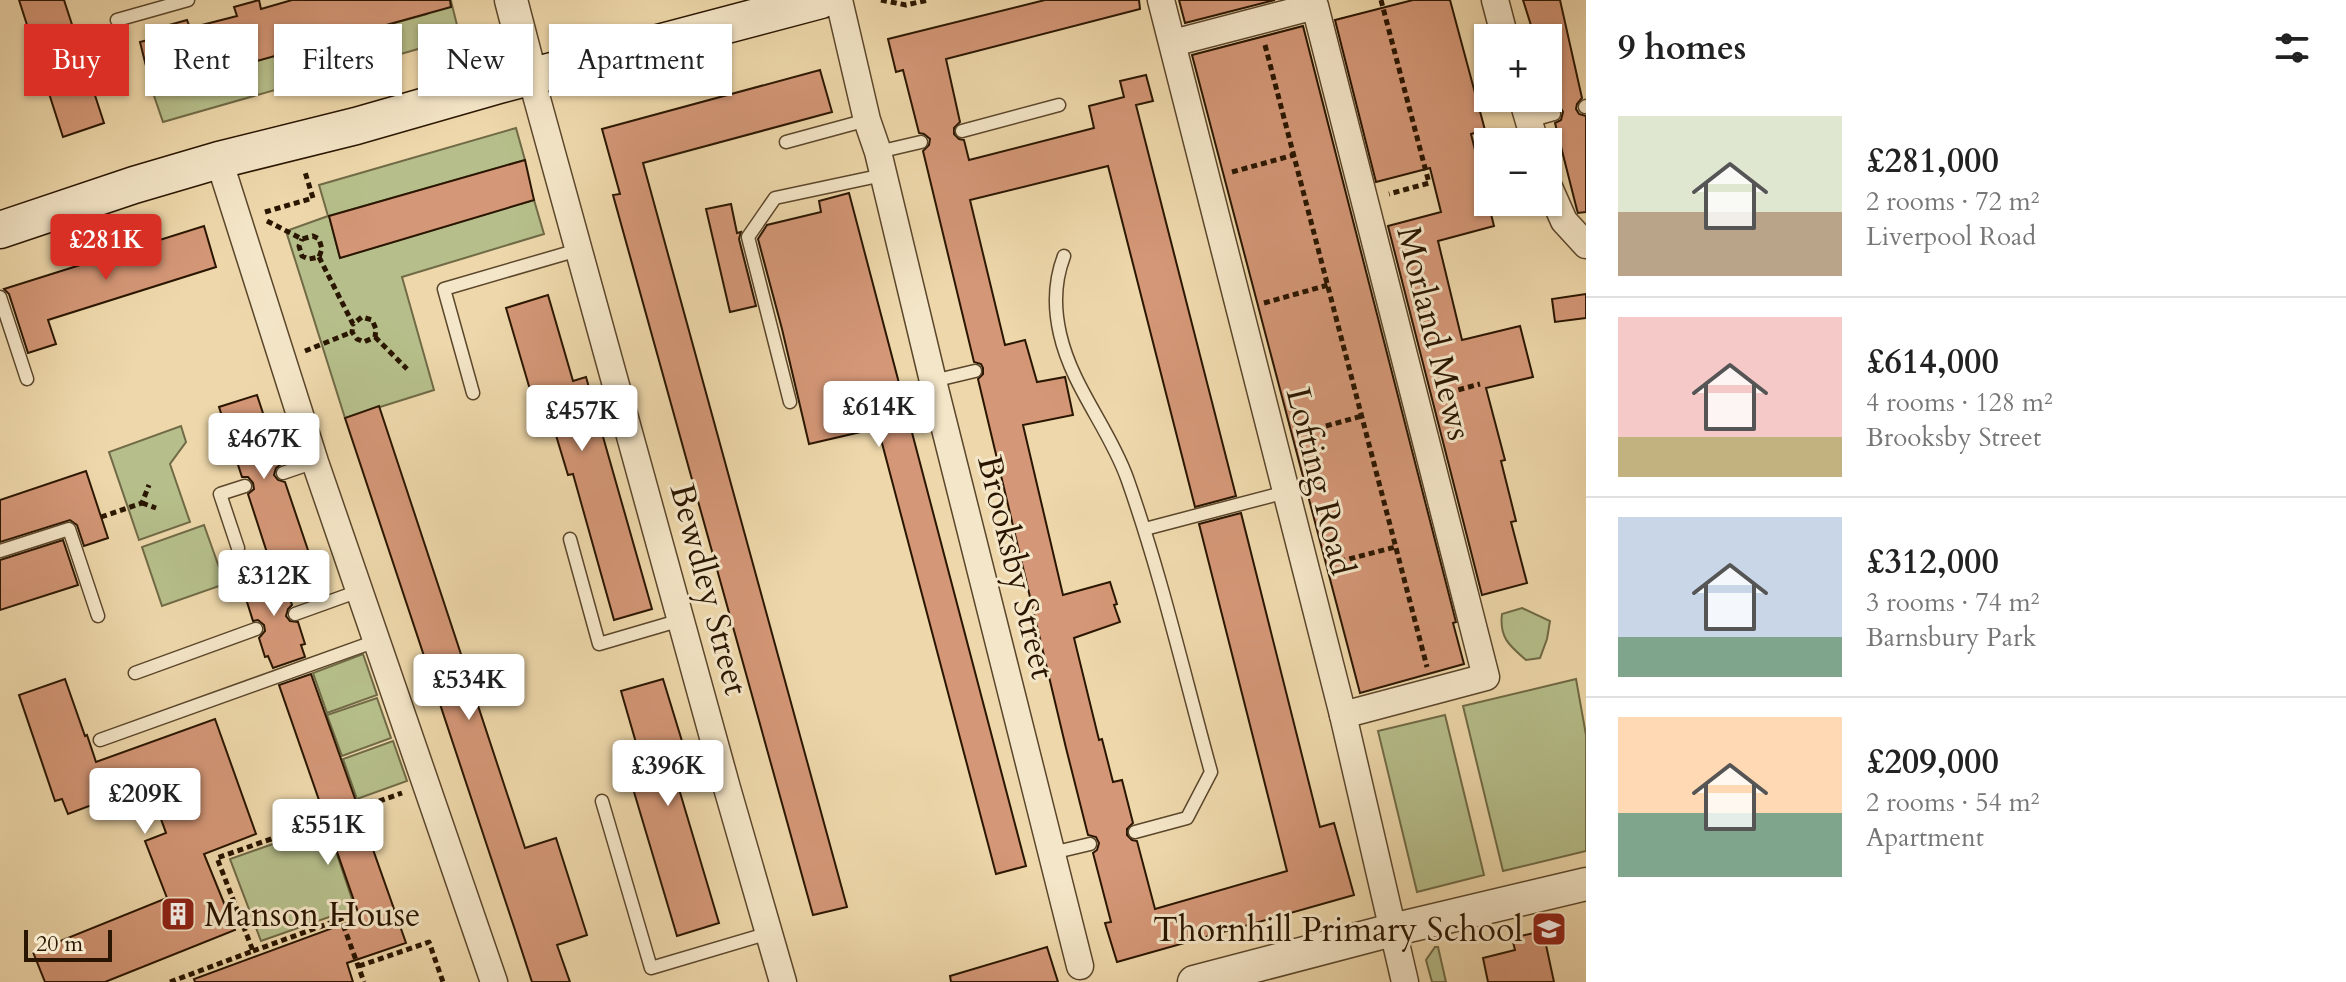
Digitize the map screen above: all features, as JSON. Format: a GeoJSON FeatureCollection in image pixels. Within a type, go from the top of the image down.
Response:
{"type":"FeatureCollection","features":[{"type":"Feature","properties":{"kind":"main road"},"geometry":{"type":"LineString","coordinates":[[533,76],[821,0]]}},
{"type":"Feature","properties":{"kind":"main road"},"geometry":{"type":"LineString","coordinates":[[0,230],[219,160],[462,96]]}},
{"type":"Feature","properties":{"kind":"street"},"geometry":{"type":"LineString","coordinates":[[511,0],[517,24]]}},
{"type":"Feature","properties":{"kind":"street","name":"Brooksby Street"},"geometry":{"type":"LineString","coordinates":[[839,0],[1082,972]]}},
{"type":"Feature","properties":{"kind":"street","name":"Lofting Road"},"geometry":{"type":"LineString","coordinates":[[1161,0],[1343,715],[1405,982]]}},
{"type":"Feature","properties":{"kind":"street"},"geometry":{"type":"LineString","coordinates":[[1495,0],[1501,24]]}},
{"type":"Feature","properties":{"kind":"street","name":"Morland Mews"},"geometry":{"type":"LineString","coordinates":[[1173,43],[1325,3],[1364,200],[1486,677],[1343,715]]}},
{"type":"Feature","properties":{"kind":"street","name":"Bewdley Street"},"geometry":{"type":"LineString","coordinates":[[533,84],[783,982]]}},
{"type":"Feature","properties":{"kind":"street"},"geometry":{"type":"LineString","coordinates":[[219,160],[315,462],[494,982]]}},
{"type":"Feature","properties":{"kind":"street"},"geometry":{"type":"LineString","coordinates":[[1562,216],[1585,244]]}},
{"type":"Feature","properties":{"kind":"street"},"geometry":{"type":"LineString","coordinates":[[1194,982],[1392,930],[1586,884]]}},
{"type":"Feature","properties":{"kind":"lane"},"geometry":{"type":"LineString","coordinates":[[117,20],[188,0]]}},
{"type":"Feature","properties":{"kind":"lane"},"geometry":{"type":"LineString","coordinates":[[962,131],[1059,105]]}},
{"type":"Feature","properties":{"kind":"lane"},"geometry":{"type":"LineString","coordinates":[[786,142],[867,120]]}},
{"type":"Feature","properties":{"kind":"lane"},"geometry":{"type":"LineString","coordinates":[[790,402],[748,237],[775,198],[881,164],[921,142]]}},
{"type":"Feature","properties":{"kind":"lane"},"geometry":{"type":"LineString","coordinates":[[473,393],[444,289],[578,250]]}},
{"type":"Feature","properties":{"kind":"lane"},"geometry":{"type":"LineString","coordinates":[[1064,256],[1055,294],[1061,338],[1078,382],[1111,439],[1145,529],[1211,772],[1187,818],[1135,832]]}},
{"type":"Feature","properties":{"kind":"lane"},"geometry":{"type":"LineString","coordinates":[[0,297],[27,379]]}},
{"type":"Feature","properties":{"kind":"lane"},"geometry":{"type":"LineString","coordinates":[[933,381],[975,371]]}},
{"type":"Feature","properties":{"kind":"lane"},"geometry":{"type":"LineString","coordinates":[[283,473],[315,462]]}},
{"type":"Feature","properties":{"kind":"lane"},"geometry":{"type":"LineString","coordinates":[[238,548],[220,494],[245,486]]}},
{"type":"Feature","properties":{"kind":"lane"},"geometry":{"type":"LineString","coordinates":[[1145,529],[1286,492]]}},
{"type":"Feature","properties":{"kind":"lane"},"geometry":{"type":"LineString","coordinates":[[0,551],[69,529],[98,616]]}},
{"type":"Feature","properties":{"kind":"lane"},"geometry":{"type":"LineString","coordinates":[[570,539],[599,644],[681,620]]}},
{"type":"Feature","properties":{"kind":"lane"},"geometry":{"type":"LineString","coordinates":[[295,614],[359,591]]}},
{"type":"Feature","properties":{"kind":"lane"},"geometry":{"type":"LineString","coordinates":[[135,673],[256,629]]}},
{"type":"Feature","properties":{"kind":"lane"},"geometry":{"type":"LineString","coordinates":[[100,740],[376,641]]}},
{"type":"Feature","properties":{"kind":"lane"},"geometry":{"type":"LineString","coordinates":[[602,801],[651,968],[769,933]]}},
{"type":"Feature","properties":{"kind":"lane"},"geometry":{"type":"LineString","coordinates":[[1052,853],[1090,844]]}},
{"type":"Feature","properties":{"kind":"path"},"geometry":{"type":"LineString","coordinates":[[881,0],[906,5],[928,0]]}},
{"type":"Feature","properties":{"kind":"path","name":"Morland Mews"},"geometry":{"type":"LineString","coordinates":[[1364,200],[1429,183],[1381,0]]}},
{"type":"Feature","properties":{"kind":"path"},"geometry":{"type":"LineString","coordinates":[[1258,20],[1433,691]]}},
{"type":"Feature","properties":{"kind":"path"},"geometry":{"type":"LineString","coordinates":[[296,142],[313,198],[256,215],[302,239],[313,236],[319,239],[322,249],[319,257],[353,324],[352,332],[364,342],[375,337]]}},
{"type":"Feature","properties":{"kind":"path"},"geometry":{"type":"LineString","coordinates":[[1208,178],[1294,155]]}},
{"type":"Feature","properties":{"kind":"path"},"geometry":{"type":"LineString","coordinates":[[302,239],[299,246],[302,256],[309,259],[319,257]]}},
{"type":"Feature","properties":{"kind":"path"},"geometry":{"type":"LineString","coordinates":[[1240,310],[1328,285]]}},
{"type":"Feature","properties":{"kind":"path"},"geometry":{"type":"LineString","coordinates":[[353,324],[362,317],[372,320],[375,337]]}},
{"type":"Feature","properties":{"kind":"path"},"geometry":{"type":"LineString","coordinates":[[283,359],[352,332]]}},
{"type":"Feature","properties":{"kind":"path"},"geometry":{"type":"LineString","coordinates":[[375,337],[407,369]]}},
{"type":"Feature","properties":{"kind":"path"},"geometry":{"type":"LineString","coordinates":[[1416,401],[1480,384]]}},
{"type":"Feature","properties":{"kind":"path"},"geometry":{"type":"LineString","coordinates":[[1273,440],[1362,416]]}},
{"type":"Feature","properties":{"kind":"path"},"geometry":{"type":"LineString","coordinates":[[142,503],[149,485]]}},
{"type":"Feature","properties":{"kind":"path"},"geometry":{"type":"LineString","coordinates":[[101,517],[142,503],[156,508]]}},
{"type":"Feature","properties":{"kind":"path"},"geometry":{"type":"LineString","coordinates":[[1306,570],[1395,547]]}},
{"type":"Feature","properties":{"kind":"path"},"geometry":{"type":"LineString","coordinates":[[253,951],[217,858],[426,786]]}},
{"type":"Feature","properties":{"kind":"path"},"geometry":{"type":"LineString","coordinates":[[170,982],[341,919],[364,982]]}},
{"type":"Feature","properties":{"kind":"path"},"geometry":{"type":"LineString","coordinates":[[359,966],[429,942],[443,982]]}},
{"type":"Feature","properties":{"kind":"green space"},"geometry":{"type":"Polygon","coordinates":[[[451,1],[457,24],[418,24],[418,49],[402,54],[402,24],[391,24],[427,14],[439,3],[451,1]]]}},
{"type":"Feature","properties":{"kind":"green space"},"geometry":{"type":"Polygon","coordinates":[[[274,56],[274,90],[258,95],[258,61],[274,56]]]}},
{"type":"Feature","properties":{"kind":"green space"},"geometry":{"type":"Polygon","coordinates":[[[154,96],[254,96],[163,122],[154,96]]]}},
{"type":"Feature","properties":{"kind":"green space"},"geometry":{"type":"Polygon","coordinates":[[[516,128],[525,160],[329,216],[340,258],[534,200],[544,234],[402,277],[434,390],[345,418],[286,231],[328,216],[319,185],[516,128]]]}},
{"type":"Feature","properties":{"kind":"green space"},"geometry":{"type":"Polygon","coordinates":[[[181,426],[186,442],[170,464],[190,522],[139,540],[109,452],[181,426]]]}},
{"type":"Feature","properties":{"kind":"green space"},"geometry":{"type":"Polygon","coordinates":[[[204,525],[225,584],[162,606],[142,547],[204,525]]]}},
{"type":"Feature","properties":{"kind":"green space"},"geometry":{"type":"Polygon","coordinates":[[[1522,608],[1550,621],[1540,658],[1526,660],[1504,635],[1502,614],[1522,608]]]}},
{"type":"Feature","properties":{"kind":"green space"},"geometry":{"type":"Polygon","coordinates":[[[363,654],[377,695],[327,713],[313,673],[363,654]]]}},
{"type":"Feature","properties":{"kind":"green space"},"geometry":{"type":"Polygon","coordinates":[[[1576,679],[1586,735],[1586,851],[1503,871],[1463,706],[1576,679]]]}},
{"type":"Feature","properties":{"kind":"green space"},"geometry":{"type":"Polygon","coordinates":[[[377,698],[391,738],[342,756],[327,715],[377,698]]]}},
{"type":"Feature","properties":{"kind":"green space"},"geometry":{"type":"Polygon","coordinates":[[[1445,715],[1484,875],[1417,892],[1378,731],[1445,715]]]}},
{"type":"Feature","properties":{"kind":"green space"},"geometry":{"type":"Polygon","coordinates":[[[393,741],[407,781],[357,799],[343,759],[393,741]]]}},
{"type":"Feature","properties":{"kind":"green space"},"geometry":{"type":"Polygon","coordinates":[[[327,825],[355,908],[261,941],[230,859],[327,825]]]}},
{"type":"Feature","properties":{"kind":"green space"},"geometry":{"type":"Polygon","coordinates":[[[1438,947],[1446,982],[1432,982],[1426,960],[1438,947]]]}},
{"type":"Feature","properties":{"kind":"building"},"geometry":{"type":"Polygon","coordinates":[[[19,0],[64,0],[72,24],[27,24],[19,0]]]}},
{"type":"Feature","properties":{"kind":"building"},"geometry":{"type":"Polygon","coordinates":[[[259,0],[261,9],[292,0],[450,0],[451,7],[390,24],[274,24],[274,56],[258,61],[258,24],[206,24],[237,16],[234,7],[259,0]]]}},
{"type":"Feature","properties":{"kind":"building"},"geometry":{"type":"Polygon","coordinates":[[[1045,0],[1139,0],[1140,9],[946,59],[960,122],[954,128],[954,134],[964,140],[969,160],[1094,128],[1089,106],[1124,97],[1120,81],[1146,75],[1153,101],[1136,105],[1236,496],[1195,507],[1108,166],[970,200],[1005,345],[1025,340],[1037,382],[1065,377],[1073,415],[1023,425],[1063,595],[1110,582],[1117,604],[1114,605],[1120,622],[1074,638],[1099,740],[1102,739],[1113,782],[1122,780],[1133,823],[1127,829],[1127,835],[1137,841],[1155,909],[1287,871],[1199,524],[1241,513],[1320,827],[1334,823],[1354,895],[1117,962],[1105,923],[1111,922],[1093,853],[1099,843],[1096,837],[1088,835],[978,379],[983,374],[983,368],[974,362],[923,151],[930,139],[919,133],[903,70],[896,72],[888,39],[1045,0]]]}},
{"type":"Feature","properties":{"kind":"building"},"geometry":{"type":"Polygon","coordinates":[[[1179,0],[1275,0],[1185,23],[1179,0]]]}},
{"type":"Feature","properties":{"kind":"building"},"geometry":{"type":"Polygon","coordinates":[[[1413,0],[1450,0],[1474,89],[1474,112],[1480,112],[1484,128],[1474,128],[1471,134],[1474,146],[1474,216],[1492,216],[1494,226],[1438,241],[1462,340],[1520,326],[1533,377],[1486,388],[1505,460],[1501,461],[1516,521],[1511,522],[1527,583],[1482,595],[1388,226],[1441,212],[1430,168],[1376,182],[1335,20],[1413,0]]]}},
{"type":"Feature","properties":{"kind":"building"},"geometry":{"type":"Polygon","coordinates":[[[1523,0],[1560,0],[1582,98],[1576,109],[1586,116],[1586,212],[1578,213],[1562,150],[1562,128],[1556,128],[1555,123],[1561,120],[1563,112],[1562,24],[1531,24],[1523,0]]]}},
{"type":"Feature","properties":{"kind":"building"},"geometry":{"type":"Polygon","coordinates":[[[1303,26],[1456,622],[1453,623],[1464,664],[1360,693],[1192,55],[1303,26]]]}},
{"type":"Feature","properties":{"kind":"building"},"geometry":{"type":"Polygon","coordinates":[[[145,41],[145,62],[140,42],[145,41]]]}},
{"type":"Feature","properties":{"kind":"building"},"geometry":{"type":"Polygon","coordinates":[[[820,70],[832,112],[643,163],[847,907],[813,915],[613,195],[620,194],[602,129],[820,70]]]}},
{"type":"Feature","properties":{"kind":"building"},"geometry":{"type":"Polygon","coordinates":[[[50,96],[95,96],[104,123],[63,137],[50,96]]]}},
{"type":"Feature","properties":{"kind":"building"},"geometry":{"type":"Polygon","coordinates":[[[525,160],[534,200],[340,258],[329,216],[525,160]]]}},
{"type":"Feature","properties":{"kind":"building"},"geometry":{"type":"Polygon","coordinates":[[[849,193],[1026,866],[996,874],[878,428],[809,444],[758,239],[767,225],[821,212],[819,201],[849,193]]]}},
{"type":"Feature","properties":{"kind":"building"},"geometry":{"type":"Polygon","coordinates":[[[731,204],[737,233],[741,232],[739,239],[756,306],[730,312],[706,209],[731,204]]]}},
{"type":"Feature","properties":{"kind":"building"},"geometry":{"type":"Polygon","coordinates":[[[204,226],[216,267],[48,320],[56,344],[28,353],[9,294],[4,289],[204,226]]]}},
{"type":"Feature","properties":{"kind":"building"},"geometry":{"type":"Polygon","coordinates":[[[1586,294],[1586,318],[1555,322],[1552,299],[1586,294]]]}},
{"type":"Feature","properties":{"kind":"building"},"geometry":{"type":"Polygon","coordinates":[[[548,295],[573,381],[586,377],[652,609],[614,620],[573,474],[568,475],[542,389],[531,393],[506,308],[548,295]]]}},
{"type":"Feature","properties":{"kind":"building"},"geometry":{"type":"Polygon","coordinates":[[[257,395],[280,465],[274,475],[285,482],[310,556],[272,568],[248,494],[254,489],[253,483],[248,477],[242,477],[219,407],[257,395]]]}},
{"type":"Feature","properties":{"kind":"building"},"geometry":{"type":"Polygon","coordinates":[[[379,406],[525,848],[556,838],[587,935],[557,945],[570,982],[532,982],[345,418],[379,406]]]}},
{"type":"Feature","properties":{"kind":"building"},"geometry":{"type":"Polygon","coordinates":[[[86,471],[108,538],[84,546],[77,525],[70,520],[0,542],[0,500],[86,471]]]}},
{"type":"Feature","properties":{"kind":"building"},"geometry":{"type":"Polygon","coordinates":[[[63,540],[78,585],[0,610],[0,560],[63,540]]]}},
{"type":"Feature","properties":{"kind":"building"},"geometry":{"type":"Polygon","coordinates":[[[281,570],[292,605],[286,616],[290,621],[298,622],[305,644],[301,645],[305,657],[273,668],[268,656],[265,657],[259,638],[265,631],[264,625],[258,620],[253,621],[241,583],[281,570]]]}},
{"type":"Feature","properties":{"kind":"building"},"geometry":{"type":"Polygon","coordinates":[[[311,674],[406,943],[347,963],[353,982],[195,982],[194,979],[360,918],[279,685],[311,674]]]}},
{"type":"Feature","properties":{"kind":"building"},"geometry":{"type":"Polygon","coordinates":[[[65,679],[96,762],[215,719],[256,834],[204,854],[235,930],[105,982],[45,982],[33,952],[167,898],[145,841],[166,833],[145,775],[97,794],[100,802],[68,814],[62,799],[55,801],[19,695],[65,679]]]}},
{"type":"Feature","properties":{"kind":"building"},"geometry":{"type":"Polygon","coordinates":[[[663,679],[689,764],[673,769],[719,923],[677,936],[631,782],[646,777],[621,691],[663,679]]]}},
{"type":"Feature","properties":{"kind":"building"},"geometry":{"type":"Polygon","coordinates":[[[1543,931],[1554,982],[1488,982],[1483,958],[1515,950],[1512,938],[1543,931]]]}},
{"type":"Feature","properties":{"kind":"building"},"geometry":{"type":"Polygon","coordinates":[[[1047,947],[1058,982],[951,982],[950,976],[1047,947]]]}},
{"type":"Feature","properties":{"kind":"place","name":"Manson House"},"geometry":{"type":"Point","coordinates":[178,914]}},
{"type":"Feature","properties":{"kind":"place","name":"Thornhill Primary School"},"geometry":{"type":"Point","coordinates":[1549,929]}}]}
